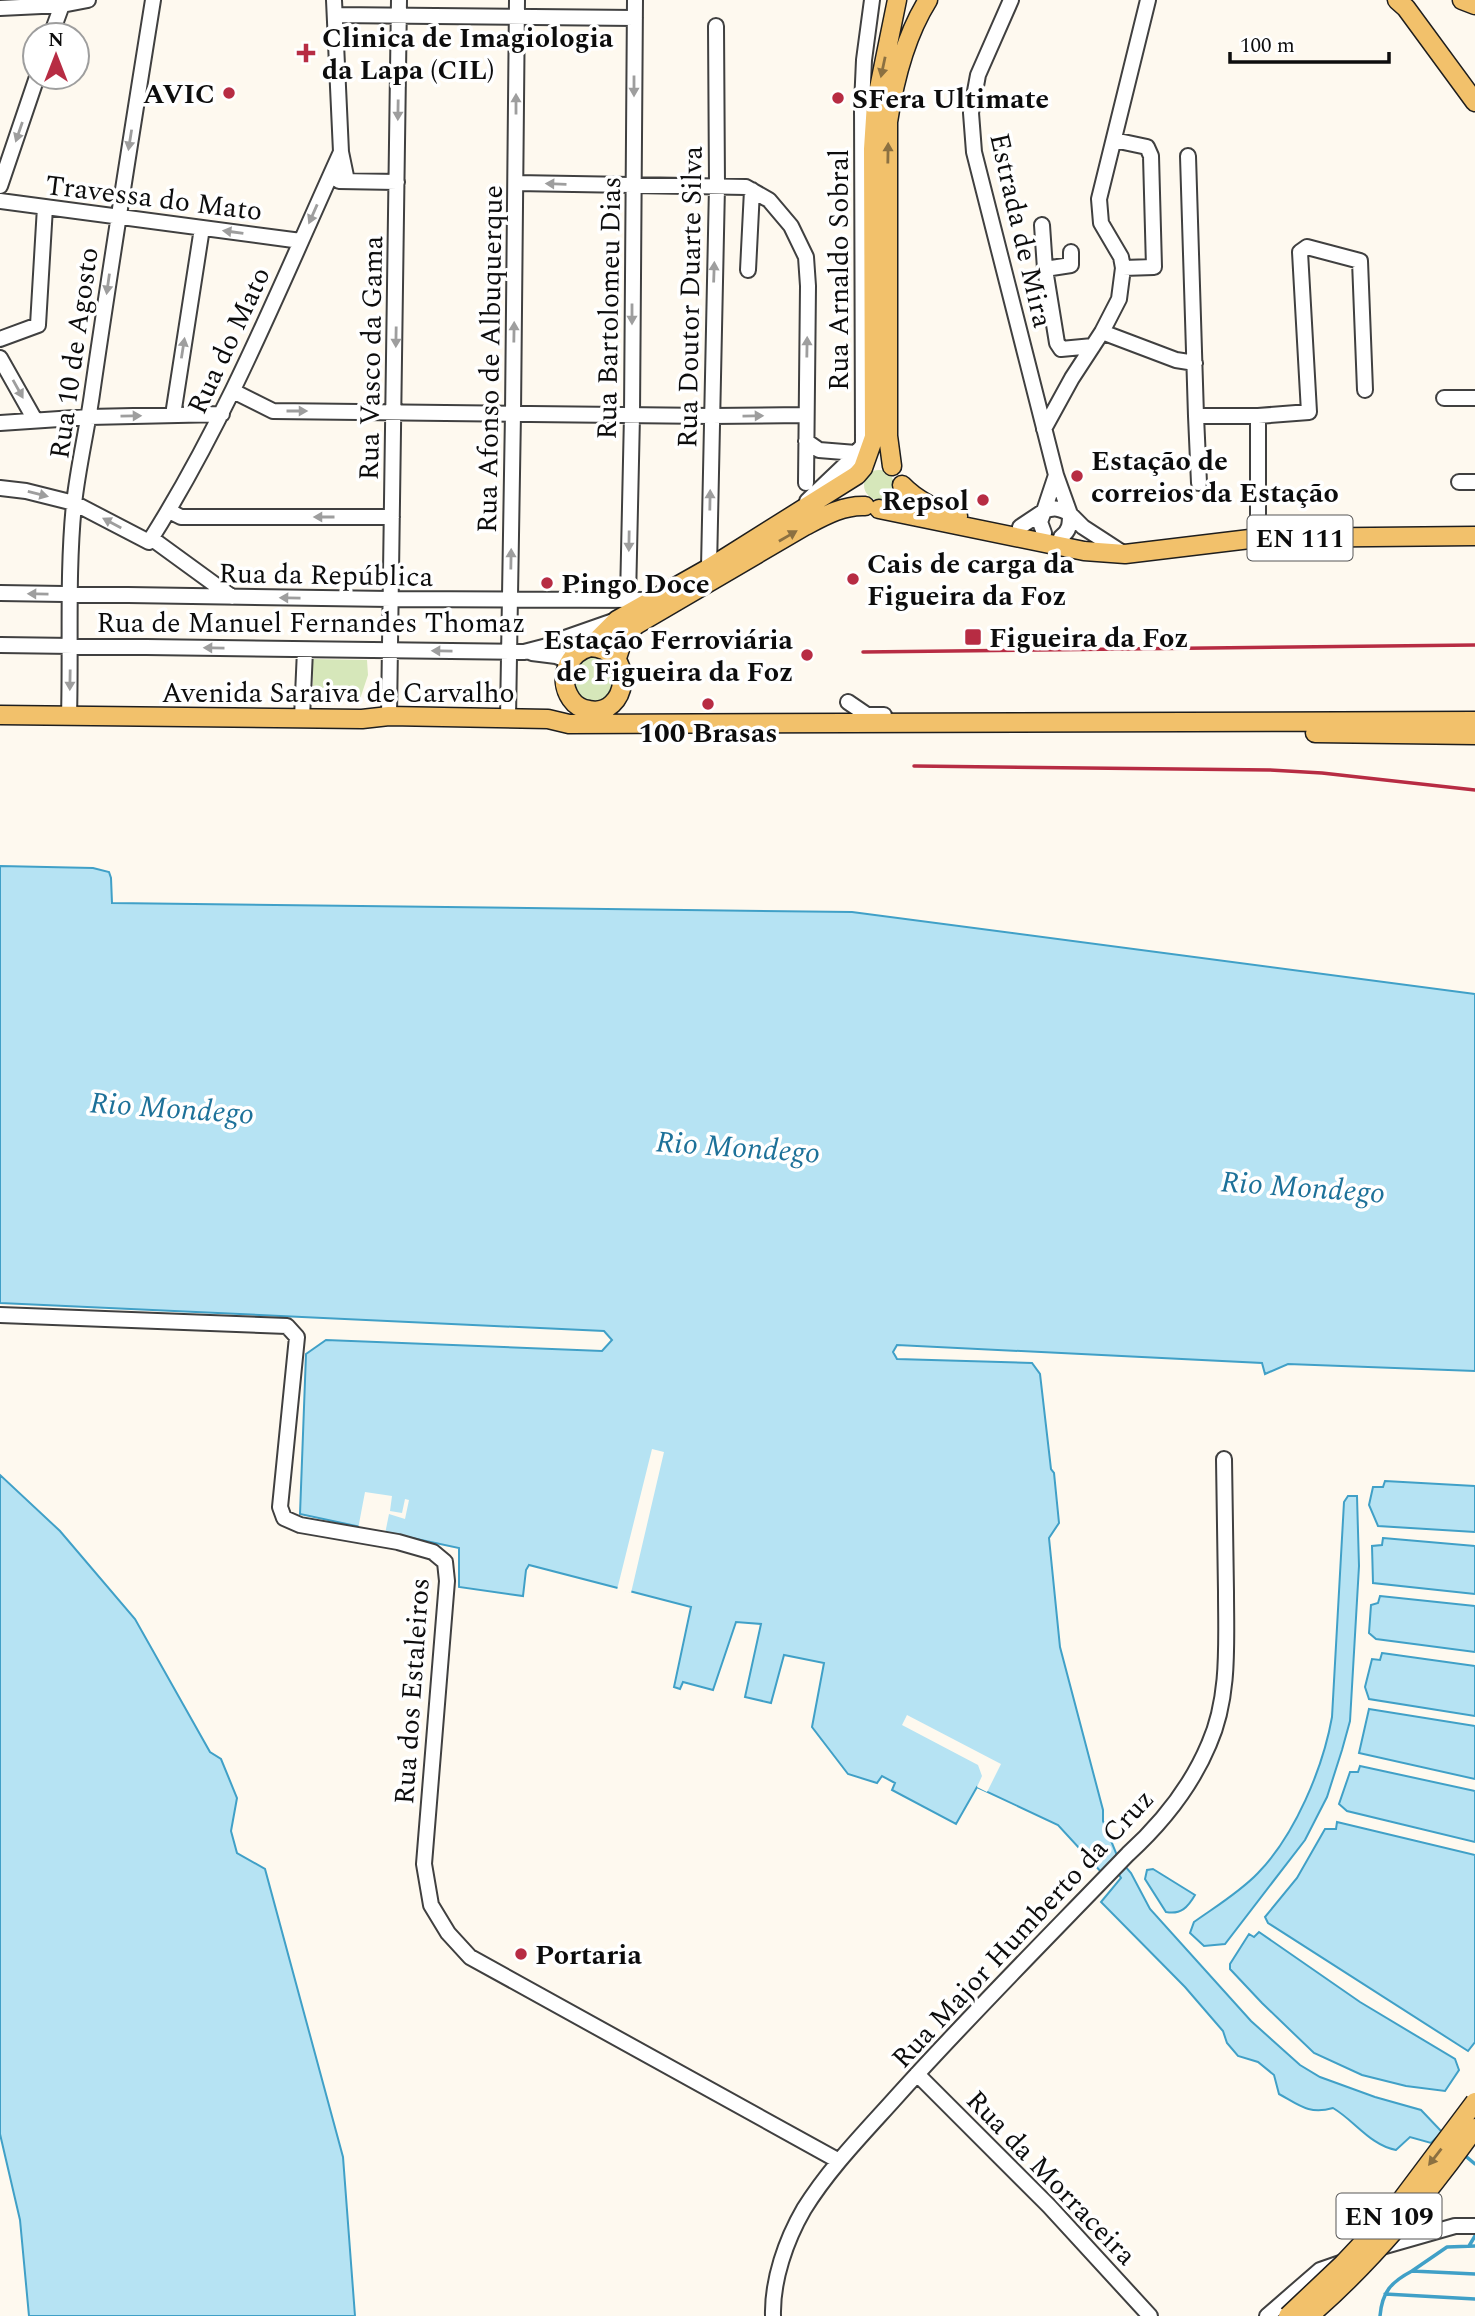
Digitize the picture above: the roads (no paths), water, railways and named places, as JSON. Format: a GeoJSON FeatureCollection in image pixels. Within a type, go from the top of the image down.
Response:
{"type":"FeatureCollection","features":[{"type":"Feature","properties":{"kind":"main road"},"geometry":{"type":"LineString","coordinates":[[872,507],[856,493],[859,466],[874,436],[873,149],[876,103],[897,0]]}},
{"type":"Feature","properties":{"kind":"main road"},"geometry":{"type":"LineString","coordinates":[[548,719],[568,719],[610,706],[619,694],[622,676],[617,658],[624,637],[636,625],[805,526],[854,505],[886,508],[897,500],[902,485],[900,476],[892,466],[888,395],[888,122],[908,43],[928,0]]}},
{"type":"Feature","properties":{"kind":"main road"},"geometry":{"type":"LineString","coordinates":[[1397,0],[1406,8],[1475,102]]}},
{"type":"Feature","properties":{"kind":"main road"},"geometry":{"type":"LineString","coordinates":[[1462,0],[1475,5]]}},
{"type":"Feature","properties":{"kind":"main road"},"geometry":{"type":"LineString","coordinates":[[642,723],[575,704],[569,697],[566,682],[580,653],[617,620],[709,568],[797,513],[859,466],[877,462],[892,466]]}},
{"type":"Feature","properties":{"kind":"main road","name":"EN 111"},"geometry":{"type":"LineString","coordinates":[[902,485],[940,510],[1020,527],[1084,551],[1125,554],[1258,538],[1475,536]]}},
{"type":"Feature","properties":{"kind":"main road","name":"EN 111"},"geometry":{"type":"LineString","coordinates":[[872,507],[1051,538]]}},
{"type":"Feature","properties":{"kind":"main road"},"geometry":{"type":"LineString","coordinates":[[580,653],[605,650],[617,658]]}},
{"type":"Feature","properties":{"kind":"main road"},"geometry":{"type":"LineString","coordinates":[[619,694],[627,708],[642,723]]}},
{"type":"Feature","properties":{"kind":"main road"},"geometry":{"type":"LineString","coordinates":[[548,719],[559,717],[569,697]]}},
{"type":"Feature","properties":{"kind":"main road","name":"Avenida Saraiva de Carvalho"},"geometry":{"type":"LineString","coordinates":[[0,715],[362,719],[389,716],[548,719],[569,724],[1010,723]]}},
{"type":"Feature","properties":{"kind":"main road"},"geometry":{"type":"LineString","coordinates":[[1010,723],[1475,721]]}},
{"type":"Feature","properties":{"kind":"main road"},"geometry":{"type":"LineString","coordinates":[[1010,723],[1338,734],[1475,735]]}},
{"type":"Feature","properties":{"kind":"main road","name":"EN 109"},"geometry":{"type":"LineString","coordinates":[[1287,2316],[1343,2264],[1394,2210],[1475,2102]]}},
{"type":"Feature","properties":{"kind":"main road","name":"EN 109"},"geometry":{"type":"LineString","coordinates":[[1309,2316],[1327,2301],[1384,2241],[1475,2128]]}},
{"type":"Feature","properties":{"kind":"street"},"geometry":{"type":"LineString","coordinates":[[0,8],[62,5],[88,0]]}},
{"type":"Feature","properties":{"kind":"street","name":"Rua 10 de Agosto"},"geometry":{"type":"LineString","coordinates":[[69,716],[69,595],[74,503],[153,0]]}},
{"type":"Feature","properties":{"kind":"street"},"geometry":{"type":"LineString","coordinates":[[334,0],[341,152],[347,181]]}},
{"type":"Feature","properties":{"kind":"street","name":"Rua Vasco da Gama"},"geometry":{"type":"LineString","coordinates":[[389,716],[399,0]]}},
{"type":"Feature","properties":{"kind":"street","name":"Rua Afonso de Albuquerque"},"geometry":{"type":"LineString","coordinates":[[508,718],[517,652],[510,600],[517,0]]}},
{"type":"Feature","properties":{"kind":"street","name":"Rua Bartolomeu Dias"},"geometry":{"type":"LineString","coordinates":[[628,599],[635,0]]}},
{"type":"Feature","properties":{"kind":"street","name":"Rua Arnaldo Sobral"},"geometry":{"type":"LineString","coordinates":[[859,466],[863,445],[862,105],[863,71],[872,0]]}},
{"type":"Feature","properties":{"kind":"street","name":"Estrada de Mira"},"geometry":{"type":"LineString","coordinates":[[1011,0],[978,75],[971,113],[974,152],[1056,475],[1070,514]]}},
{"type":"Feature","properties":{"kind":"street"},"geometry":{"type":"LineString","coordinates":[[1044,429],[1119,299],[1123,268],[1121,257],[1101,223],[1099,199],[1148,0]]}},
{"type":"Feature","properties":{"kind":"street"},"geometry":{"type":"LineString","coordinates":[[56,21],[62,5]]}},
{"type":"Feature","properties":{"kind":"street"},"geometry":{"type":"LineString","coordinates":[[335,15],[635,18]]}},
{"type":"Feature","properties":{"kind":"street","name":"Rua Doutor Duarte Silva"},"geometry":{"type":"LineString","coordinates":[[709,568],[717,186],[716,26]]}},
{"type":"Feature","properties":{"kind":"street"},"geometry":{"type":"LineString","coordinates":[[0,186],[32,91]]}},
{"type":"Feature","properties":{"kind":"street"},"geometry":{"type":"LineString","coordinates":[[1114,140],[1147,147],[1151,156],[1154,267],[1123,268]]}},
{"type":"Feature","properties":{"kind":"street","name":"Rua do Mato"},"geometry":{"type":"LineString","coordinates":[[150,540],[169,512],[222,414],[341,152]]}},
{"type":"Feature","properties":{"kind":"street"},"geometry":{"type":"LineString","coordinates":[[1188,156],[1199,483]]}},
{"type":"Feature","properties":{"kind":"street"},"geometry":{"type":"LineString","coordinates":[[328,181],[397,182]]}},
{"type":"Feature","properties":{"kind":"street"},"geometry":{"type":"LineString","coordinates":[[516,183],[746,187],[769,200],[791,226],[806,257],[806,483]]}},
{"type":"Feature","properties":{"kind":"street"},"geometry":{"type":"LineString","coordinates":[[748,270],[752,190]]}},
{"type":"Feature","properties":{"kind":"street","name":"Travessa do Mato"},"geometry":{"type":"LineString","coordinates":[[0,201],[301,241]]}},
{"type":"Feature","properties":{"kind":"street"},"geometry":{"type":"LineString","coordinates":[[0,335],[38,324],[46,207]]}},
{"type":"Feature","properties":{"kind":"street"},"geometry":{"type":"LineString","coordinates":[[1042,225],[1045,269],[1059,348],[1093,346]]}},
{"type":"Feature","properties":{"kind":"street"},"geometry":{"type":"LineString","coordinates":[[173,415],[202,228]]}},
{"type":"Feature","properties":{"kind":"street"},"geometry":{"type":"LineString","coordinates":[[1196,415],[1258,416],[1309,412],[1300,251],[1307,247],[1360,261],[1365,390]]}},
{"type":"Feature","properties":{"kind":"street"},"geometry":{"type":"LineString","coordinates":[[1045,269],[1072,265],[1071,252]]}},
{"type":"Feature","properties":{"kind":"street"},"geometry":{"type":"LineString","coordinates":[[1102,332],[1176,360],[1195,363]]}},
{"type":"Feature","properties":{"kind":"street"},"geometry":{"type":"LineString","coordinates":[[0,358],[35,420]]}},
{"type":"Feature","properties":{"kind":"street"},"geometry":{"type":"LineString","coordinates":[[233,391],[273,411],[806,415]]}},
{"type":"Feature","properties":{"kind":"street"},"geometry":{"type":"LineString","coordinates":[[1444,398],[1475,398]]}},
{"type":"Feature","properties":{"kind":"street"},"geometry":{"type":"LineString","coordinates":[[0,423],[89,417],[222,414]]}},
{"type":"Feature","properties":{"kind":"street"},"geometry":{"type":"LineString","coordinates":[[1258,416],[1258,538]]}},
{"type":"Feature","properties":{"kind":"street"},"geometry":{"type":"LineString","coordinates":[[806,442],[859,466]]}},
{"type":"Feature","properties":{"kind":"street"},"geometry":{"type":"LineString","coordinates":[[1056,475],[1040,522],[1051,538],[1068,531],[1070,514]]}},
{"type":"Feature","properties":{"kind":"street"},"geometry":{"type":"LineString","coordinates":[[1459,482],[1475,481]]}},
{"type":"Feature","properties":{"kind":"street"},"geometry":{"type":"LineString","coordinates":[[0,488],[26,491],[74,503],[150,540],[232,597]]}},
{"type":"Feature","properties":{"kind":"street"},"geometry":{"type":"LineString","coordinates":[[1020,527],[1044,511],[1052,508],[1063,509],[1083,527],[1125,554]]}},
{"type":"Feature","properties":{"kind":"street"},"geometry":{"type":"LineString","coordinates":[[169,512],[181,517],[392,517]]}},
{"type":"Feature","properties":{"kind":"street","name":"Rua da República"},"geometry":{"type":"LineString","coordinates":[[0,593],[652,600]]}},
{"type":"Feature","properties":{"kind":"street","name":"Rua de Manuel Fernandes Thomaz"},"geometry":{"type":"LineString","coordinates":[[0,645],[517,652],[551,645],[617,620]]}},
{"type":"Feature","properties":{"kind":"street"},"geometry":{"type":"LineString","coordinates":[[551,645],[580,653]]}},
{"type":"Feature","properties":{"kind":"street"},"geometry":{"type":"LineString","coordinates":[[302,718],[305,650]]}},
{"type":"Feature","properties":{"kind":"street"},"geometry":{"type":"LineString","coordinates":[[517,652],[556,656],[580,653]]}},
{"type":"Feature","properties":{"kind":"street"},"geometry":{"type":"LineString","coordinates":[[848,702],[867,715],[987,717],[1010,723]]}},
{"type":"Feature","properties":{"kind":"street","name":"Rua dos Estaleiros"},"geometry":{"type":"LineString","coordinates":[[0,1315],[286,1326],[297,1337],[280,1507],[284,1518],[300,1525],[398,1542],[433,1552],[445,1562],[447,1581],[424,1864],[431,1905],[448,1933],[470,1957],[839,2161]]}},
{"type":"Feature","properties":{"kind":"street","name":"Rua Major Humberto da Cruz"},"geometry":{"type":"LineString","coordinates":[[773,2316],[776,2282],[792,2234],[803,2211],[839,2161],[917,2074],[1152,1832],[1183,1793],[1210,1743],[1224,1694],[1224,1459]]}},
{"type":"Feature","properties":{"kind":"street","name":"Rua da Morraceira"},"geometry":{"type":"LineString","coordinates":[[917,2074],[1049,2206],[1150,2316]]}},
{"type":"Feature","properties":{"kind":"street"},"geometry":{"type":"LineString","coordinates":[[1267,2316],[1320,2270],[1398,2241],[1455,2226],[1475,2225]]}},
{"type":"Feature","properties":{"kind":"water","name":"Rio Mondego"},"geometry":{"type":"Polygon","coordinates":[[[0,866],[93,868],[109,872],[112,903],[852,912],[1475,994],[1475,1371],[1288,1364],[1265,1374],[1262,1363],[897,1345],[893,1352],[897,1359],[1032,1363],[1040,1374],[1059,1523],[1049,1538],[1060,1647],[1103,1810],[1103,1821],[1118,1858],[1131,1873],[1150,1909],[1251,2021],[1300,2065],[1320,2077],[1421,2110],[1442,2132],[1431,2143],[1410,2137],[1396,2150],[1370,2138],[1333,2108],[1311,2110],[1279,2094],[1274,2075],[1258,2062],[1238,2056],[1227,2043],[1223,2031],[1185,1987],[1101,1902],[1121,1878],[1113,1865],[1103,1874],[1058,1825],[977,1787],[956,1824],[892,1790],[895,1783],[882,1776],[877,1783],[848,1774],[812,1727],[824,1663],[784,1655],[771,1703],[745,1697],[761,1624],[736,1622],[713,1690],[683,1682],[680,1689],[674,1687],[691,1607],[529,1565],[523,1596],[459,1587],[459,1548],[300,1514],[306,1354],[326,1340],[602,1351],[612,1340],[604,1331],[0,1303],[0,866]]]}},
{"type":"Feature","properties":{"kind":"water"},"geometry":{"type":"Polygon","coordinates":[[[0,1475],[60,1531],[135,1619],[210,1752],[221,1759],[237,1798],[231,1831],[237,1853],[265,1869],[343,2157],[355,2316],[29,2316],[20,2220],[0,2134],[0,1475]]]}},
{"type":"Feature","properties":{"kind":"water"},"geometry":{"type":"Polygon","coordinates":[[[1385,1481],[1475,1486],[1475,1532],[1378,1526],[1369,1505],[1373,1487],[1383,1487],[1385,1481]]]}},
{"type":"Feature","properties":{"kind":"water"},"geometry":{"type":"Polygon","coordinates":[[[1348,1496],[1357,1496],[1359,1566],[1350,1721],[1327,1797],[1305,1840],[1225,1944],[1204,1946],[1190,1933],[1194,1922],[1243,1887],[1271,1857],[1284,1840],[1306,1800],[1322,1758],[1332,1717],[1344,1502],[1348,1496]]]}},
{"type":"Feature","properties":{"kind":"water"},"geometry":{"type":"Polygon","coordinates":[[[1383,1538],[1475,1546],[1475,1594],[1373,1583],[1372,1546],[1382,1545],[1383,1538]]]}},
{"type":"Feature","properties":{"kind":"water"},"geometry":{"type":"Polygon","coordinates":[[[1380,1596],[1475,1606],[1475,1652],[1376,1639],[1369,1633],[1371,1605],[1378,1603],[1380,1596]]]}},
{"type":"Feature","properties":{"kind":"water"},"geometry":{"type":"Polygon","coordinates":[[[1382,1653],[1475,1666],[1475,1716],[1369,1699],[1365,1687],[1372,1659],[1380,1660],[1382,1653]]]}},
{"type":"Feature","properties":{"kind":"water"},"geometry":{"type":"Polygon","coordinates":[[[1369,1709],[1475,1726],[1475,1779],[1359,1753],[1369,1709]]]}},
{"type":"Feature","properties":{"kind":"water"},"geometry":{"type":"Polygon","coordinates":[[[1360,1766],[1475,1791],[1475,1842],[1347,1811],[1339,1804],[1350,1772],[1358,1772],[1360,1766]]]}},
{"type":"Feature","properties":{"kind":"water"},"geometry":{"type":"Polygon","coordinates":[[[1337,1822],[1475,1855],[1475,2042],[1468,2051],[1268,1923],[1265,1917],[1297,1878],[1325,1829],[1336,1829],[1337,1822]]]}},
{"type":"Feature","properties":{"kind":"water"},"geometry":{"type":"Polygon","coordinates":[[[1153,1869],[1195,1895],[1184,1909],[1166,1912],[1145,1879],[1147,1870],[1153,1869]]]}},
{"type":"Feature","properties":{"kind":"water"},"geometry":{"type":"Polygon","coordinates":[[[1259,1932],[1360,2002],[1455,2059],[1459,2070],[1445,2091],[1406,2086],[1362,2075],[1314,2053],[1230,1969],[1230,1964],[1249,1934],[1254,1937],[1259,1932]]]}},
{"type":"Feature","properties":{"kind":"waterway"},"geometry":{"type":"LineString","coordinates":[[1463,2154],[1475,2164]]}},
{"type":"Feature","properties":{"kind":"waterway"},"geometry":{"type":"LineString","coordinates":[[1469,2246],[1475,2236]]}},
{"type":"Feature","properties":{"kind":"waterway"},"geometry":{"type":"LineString","coordinates":[[1475,2246],[1447,2247],[1412,2271],[1475,2274]]}},
{"type":"Feature","properties":{"kind":"waterway"},"geometry":{"type":"LineString","coordinates":[[1380,2316],[1385,2294],[1398,2279],[1412,2271]]}},
{"type":"Feature","properties":{"kind":"waterway"},"geometry":{"type":"LineString","coordinates":[[1385,2294],[1475,2299]]}},
{"type":"Feature","properties":{"kind":"railway"},"geometry":{"type":"LineString","coordinates":[[863,652],[1475,645]]}},
{"type":"Feature","properties":{"kind":"railway"},"geometry":{"type":"LineString","coordinates":[[914,766],[1270,770],[1475,790]]}},
{"type":"Feature","properties":{"kind":"place","name":"Clinica de Imagiologia da Lapa (CIL)"},"geometry":{"type":"Point","coordinates":[306,53]}},
{"type":"Feature","properties":{"kind":"place","name":"AVIC"},"geometry":{"type":"Point","coordinates":[229,93]}},
{"type":"Feature","properties":{"kind":"place","name":"SFera Ultimate"},"geometry":{"type":"Point","coordinates":[838,98]}},
{"type":"Feature","properties":{"kind":"place","name":"Estação de correios da Estação"},"geometry":{"type":"Point","coordinates":[1077,476]}},
{"type":"Feature","properties":{"kind":"place","name":"Repsol"},"geometry":{"type":"Point","coordinates":[983,500]}},
{"type":"Feature","properties":{"kind":"place","name":"Cais de carga da Figueira da Foz"},"geometry":{"type":"Point","coordinates":[853,579]}},
{"type":"Feature","properties":{"kind":"place","name":"Pingo Doce"},"geometry":{"type":"Point","coordinates":[547,583]}},
{"type":"Feature","properties":{"kind":"place","name":"Figueira da Foz"},"geometry":{"type":"Point","coordinates":[973,637]}},
{"type":"Feature","properties":{"kind":"place","name":"Estação Ferroviária de Figueira da Foz"},"geometry":{"type":"Point","coordinates":[807,655]}},
{"type":"Feature","properties":{"kind":"place","name":"100 Brasas"},"geometry":{"type":"Point","coordinates":[708,704]}},
{"type":"Feature","properties":{"kind":"place","name":"Portaria"},"geometry":{"type":"Point","coordinates":[521,1954]}}]}
